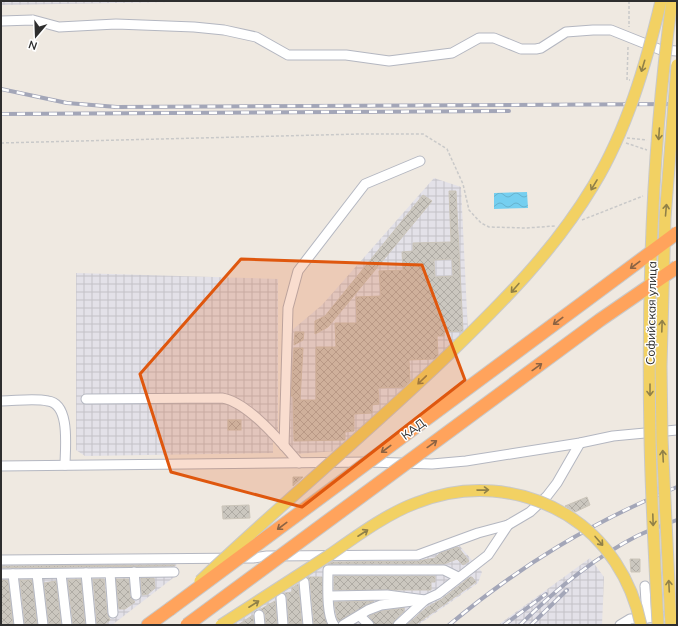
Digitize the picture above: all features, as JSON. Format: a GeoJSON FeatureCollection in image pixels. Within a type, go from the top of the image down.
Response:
{"type":"FeatureCollection","features":[{"type":"Feature","properties":{"kind":"highway","name":"КАД"},"geometry":{"type":"LineString","coordinates":[[148,625],[677,233]]}},
{"type":"Feature","properties":{"kind":"highway","name":"КАД"},"geometry":{"type":"LineString","coordinates":[[187,625],[600,320],[677,267]]}},
{"type":"Feature","properties":{"kind":"main road"},"geometry":{"type":"LineString","coordinates":[[170,609],[248,536],[398,403],[501,304],[555,243],[593,187],[621,132],[638,84],[661,1]]}},
{"type":"Feature","properties":{"kind":"main road","name":"Софийская улица"},"geometry":{"type":"LineString","coordinates":[[658,625],[650,438],[649,359],[653,222],[662,88],[672,1]]}},
{"type":"Feature","properties":{"kind":"main road","name":"Софийская улица"},"geometry":{"type":"LineString","coordinates":[[671,625],[662,438],[661,366],[665,218],[671,152],[673,97],[677,65]]}},
{"type":"Feature","properties":{"kind":"main road"},"geometry":{"type":"LineString","coordinates":[[671,152],[677,128]]}},
{"type":"Feature","properties":{"kind":"main road"},"geometry":{"type":"LineString","coordinates":[[221,625],[372,527],[414,503],[439,495],[464,490],[492,490],[512,493],[557,509],[577,522],[592,534],[609,553],[622,573],[644,621]]}},
{"type":"Feature","properties":{"kind":"street"},"geometry":{"type":"LineString","coordinates":[[1,21],[33,20],[59,27],[116,24],[194,27],[224,30],[256,37],[288,55],[346,55],[389,61],[452,53],[479,38],[502,39],[515,46],[528,50],[541,48],[566,32],[611,30],[661,50],[677,51]]}},
{"type":"Feature","properties":{"kind":"street"},"geometry":{"type":"LineString","coordinates":[[284,446],[288,308],[298,271],[365,184],[420,161]]}},
{"type":"Feature","properties":{"kind":"street"},"geometry":{"type":"LineString","coordinates":[[86,399],[222,398],[232,400],[242,405],[300,463]]}},
{"type":"Feature","properties":{"kind":"street"},"geometry":{"type":"LineString","coordinates":[[1,401],[50,401],[59,408],[65,420],[64,465]]}},
{"type":"Feature","properties":{"kind":"street"},"geometry":{"type":"LineString","coordinates":[[1,466],[300,463],[432,464],[466,461],[580,443],[613,436],[677,430]]}},
{"type":"Feature","properties":{"kind":"street"},"geometry":{"type":"LineString","coordinates":[[1,560],[418,555],[478,533],[508,525],[530,512],[558,483],[580,443]]}},
{"type":"Feature","properties":{"kind":"street"},"geometry":{"type":"LineString","coordinates":[[398,625],[425,600],[438,594],[488,555],[508,525]]}},
{"type":"Feature","properties":{"kind":"street"},"geometry":{"type":"LineString","coordinates":[[334,625],[330,616],[328,570],[444,570],[458,578]]}},
{"type":"Feature","properties":{"kind":"street"},"geometry":{"type":"LineString","coordinates":[[134,572],[136,595]]}},
{"type":"Feature","properties":{"kind":"street"},"geometry":{"type":"LineString","coordinates":[[1,574],[174,572]]}},
{"type":"Feature","properties":{"kind":"street"},"geometry":{"type":"LineString","coordinates":[[86,573],[91,625]]}},
{"type":"Feature","properties":{"kind":"street"},"geometry":{"type":"LineString","coordinates":[[110,573],[113,613]]}},
{"type":"Feature","properties":{"kind":"street"},"geometry":{"type":"LineString","coordinates":[[13,574],[19,625]]}},
{"type":"Feature","properties":{"kind":"street"},"geometry":{"type":"LineString","coordinates":[[36,574],[43,625]]}},
{"type":"Feature","properties":{"kind":"street"},"geometry":{"type":"LineString","coordinates":[[61,574],[67,625]]}},
{"type":"Feature","properties":{"kind":"street"},"geometry":{"type":"LineString","coordinates":[[304,582],[308,625]]}},
{"type":"Feature","properties":{"kind":"street"},"geometry":{"type":"LineString","coordinates":[[644,621],[645,586]]}},
{"type":"Feature","properties":{"kind":"street"},"geometry":{"type":"LineString","coordinates":[[329,596],[387,595],[425,600]]}},
{"type":"Feature","properties":{"kind":"street"},"geometry":{"type":"LineString","coordinates":[[281,598],[283,625]]}},
{"type":"Feature","properties":{"kind":"street"},"geometry":{"type":"LineString","coordinates":[[343,625],[368,610],[381,605],[425,600]]}},
{"type":"Feature","properties":{"kind":"street"},"geometry":{"type":"LineString","coordinates":[[259,615],[260,625]]}},
{"type":"Feature","properties":{"kind":"street"},"geometry":{"type":"LineString","coordinates":[[360,616],[369,625]]}},
{"type":"Feature","properties":{"kind":"street"},"geometry":{"type":"LineString","coordinates":[[620,625],[630,619],[644,621],[677,616]]}},
{"type":"Feature","properties":{"kind":"path"},"geometry":{"type":"LineString","coordinates":[[629,1],[629,26]]}},
{"type":"Feature","properties":{"kind":"path"},"geometry":{"type":"LineString","coordinates":[[629,37],[627,80],[632,80]]}},
{"type":"Feature","properties":{"kind":"path"},"geometry":{"type":"LineString","coordinates":[[1,143],[359,134],[423,134],[447,149],[463,184],[469,210],[481,223],[489,227],[526,228],[559,225]]}},
{"type":"Feature","properties":{"kind":"path"},"geometry":{"type":"LineString","coordinates":[[624,138],[648,140],[648,136]]}},
{"type":"Feature","properties":{"kind":"path"},"geometry":{"type":"LineString","coordinates":[[578,222],[622,203],[648,196]]}},
{"type":"Feature","properties":{"kind":"highlighted area"},"geometry":{"type":"Polygon","coordinates":[[[241,259],[422,265],[465,380],[302,507],[171,472],[140,374],[241,259]]]}},
{"type":"Feature","properties":{"kind":"shaded area"},"geometry":{"type":"Polygon","coordinates":[[[1,1],[229,1],[1,5],[1,1]]]}},
{"type":"Feature","properties":{"kind":"shaded area"},"geometry":{"type":"Polygon","coordinates":[[[434,178],[461,187],[468,333],[337,451],[296,454],[289,444],[291,331],[322,305],[434,178]]]}},
{"type":"Feature","properties":{"kind":"shaded area"},"geometry":{"type":"Polygon","coordinates":[[[76,273],[278,279],[278,433],[273,440],[273,453],[85,456],[76,450],[76,273]]]}},
{"type":"Feature","properties":{"kind":"shaded area"},"geometry":{"type":"Polygon","coordinates":[[[459,545],[482,572],[478,583],[418,625],[228,625],[324,557],[421,557],[459,545]]]}},
{"type":"Feature","properties":{"kind":"shaded area"},"geometry":{"type":"Polygon","coordinates":[[[590,558],[604,577],[602,625],[498,625],[590,558]]]}},
{"type":"Feature","properties":{"kind":"shaded area"},"geometry":{"type":"Polygon","coordinates":[[[176,560],[177,575],[112,625],[1,625],[1,562],[176,560]]]}},
{"type":"Feature","properties":{"kind":"water"},"geometry":{"type":"Polygon","coordinates":[[[527,192],[528,208],[494,209],[494,193],[527,192]]]}},
{"type":"Feature","properties":{"kind":"building"},"geometry":{"type":"Polygon","coordinates":[[[449,191],[456,191],[463,331],[444,332],[444,336],[437,336],[438,355],[434,359],[409,360],[410,381],[404,387],[378,388],[379,404],[372,405],[372,413],[354,414],[354,431],[345,432],[345,440],[294,441],[293,396],[291,396],[294,348],[303,348],[300,400],[316,400],[316,347],[336,347],[335,323],[357,323],[356,297],[381,296],[379,271],[403,270],[402,252],[413,251],[413,243],[451,242],[449,191]],[[452,259],[434,260],[435,277],[453,276],[452,259]]]}},
{"type":"Feature","properties":{"kind":"building"},"geometry":{"type":"Polygon","coordinates":[[[423,195],[432,201],[328,327],[315,334],[315,321],[325,316],[423,195]]]}},
{"type":"Feature","properties":{"kind":"building"},"geometry":{"type":"Polygon","coordinates":[[[295,332],[304,332],[303,340],[294,345],[295,332]]]}},
{"type":"Feature","properties":{"kind":"building"},"geometry":{"type":"Polygon","coordinates":[[[228,420],[241,420],[241,430],[228,430],[228,420]]]}},
{"type":"Feature","properties":{"kind":"building"},"geometry":{"type":"Polygon","coordinates":[[[293,477],[303,477],[293,486],[293,477]]]}},
{"type":"Feature","properties":{"kind":"building"},"geometry":{"type":"Polygon","coordinates":[[[587,497],[590,505],[575,512],[565,506],[587,497]]]}},
{"type":"Feature","properties":{"kind":"building"},"geometry":{"type":"Polygon","coordinates":[[[249,505],[250,518],[223,519],[222,506],[249,505]]]}},
{"type":"Feature","properties":{"kind":"building"},"geometry":{"type":"Polygon","coordinates":[[[458,547],[469,561],[463,565],[457,559],[444,564],[328,564],[332,562],[418,561],[435,558],[440,553],[458,547]]]}},
{"type":"Feature","properties":{"kind":"building"},"geometry":{"type":"Polygon","coordinates":[[[630,559],[640,559],[640,572],[631,572],[630,559]]]}},
{"type":"Feature","properties":{"kind":"building"},"geometry":{"type":"Polygon","coordinates":[[[1,566],[175,566],[1,568],[1,566]]]}},
{"type":"Feature","properties":{"kind":"building"},"geometry":{"type":"Polygon","coordinates":[[[334,576],[435,576],[435,582],[431,582],[431,590],[334,590],[334,576]]]}},
{"type":"Feature","properties":{"kind":"building"},"geometry":{"type":"Polygon","coordinates":[[[308,577],[322,577],[323,607],[327,625],[314,625],[310,581],[308,577]]]}},
{"type":"Feature","properties":{"kind":"building"},"geometry":{"type":"Polygon","coordinates":[[[472,577],[476,582],[415,625],[407,625],[426,608],[442,599],[472,577]]]}},
{"type":"Feature","properties":{"kind":"building"},"geometry":{"type":"Polygon","coordinates":[[[141,578],[154,578],[155,588],[148,594],[142,595],[141,578]]]}},
{"type":"Feature","properties":{"kind":"building"},"geometry":{"type":"Polygon","coordinates":[[[81,579],[85,625],[73,625],[68,580],[81,579]]]}},
{"type":"Feature","properties":{"kind":"building"},"geometry":{"type":"Polygon","coordinates":[[[93,579],[104,579],[107,613],[110,620],[104,625],[97,625],[93,579]]]}},
{"type":"Feature","properties":{"kind":"building"},"geometry":{"type":"Polygon","coordinates":[[[116,579],[129,579],[130,596],[135,602],[125,609],[119,609],[116,579]]]}},
{"type":"Feature","properties":{"kind":"building"},"geometry":{"type":"Polygon","coordinates":[[[1,580],[8,580],[13,625],[1,625],[1,580]]]}},
{"type":"Feature","properties":{"kind":"building"},"geometry":{"type":"Polygon","coordinates":[[[20,580],[32,580],[37,625],[25,625],[20,580]]]}},
{"type":"Feature","properties":{"kind":"building"},"geometry":{"type":"Polygon","coordinates":[[[56,581],[61,625],[49,625],[44,583],[56,581]]]}},
{"type":"Feature","properties":{"kind":"building"},"geometry":{"type":"Polygon","coordinates":[[[298,584],[302,625],[289,625],[287,598],[285,593],[292,592],[292,588],[298,584]]]}},
{"type":"Feature","properties":{"kind":"building"},"geometry":{"type":"Polygon","coordinates":[[[275,601],[277,625],[266,625],[265,614],[261,609],[275,601]]]}},
{"type":"Feature","properties":{"kind":"building"},"geometry":{"type":"Polygon","coordinates":[[[374,601],[339,621],[337,618],[334,602],[374,601]]]}},
{"type":"Feature","properties":{"kind":"building"},"geometry":{"type":"Polygon","coordinates":[[[404,608],[404,611],[392,625],[375,625],[369,616],[381,611],[404,608]]]}},
{"type":"Feature","properties":{"kind":"building"},"geometry":{"type":"Polygon","coordinates":[[[253,615],[254,625],[238,625],[253,615]]]}},
{"type":"Feature","properties":{"kind":"railway"},"geometry":{"type":"LineString","coordinates":[[1,89],[67,103],[117,107],[677,104]]}},
{"type":"Feature","properties":{"kind":"railway"},"geometry":{"type":"LineString","coordinates":[[1,114],[509,111]]}},
{"type":"Feature","properties":{"kind":"railway"},"geometry":{"type":"LineString","coordinates":[[449,625],[503,583],[557,547],[615,515],[677,487]]}},
{"type":"Feature","properties":{"kind":"railway"},"geometry":{"type":"LineString","coordinates":[[520,625],[575,576],[605,554],[637,536],[677,520]]}},
{"type":"Feature","properties":{"kind":"railway"},"geometry":{"type":"LineString","coordinates":[[531,625],[567,590]]}},
{"type":"Feature","properties":{"kind":"railway"},"geometry":{"type":"LineString","coordinates":[[504,625],[546,594]]}}]}
